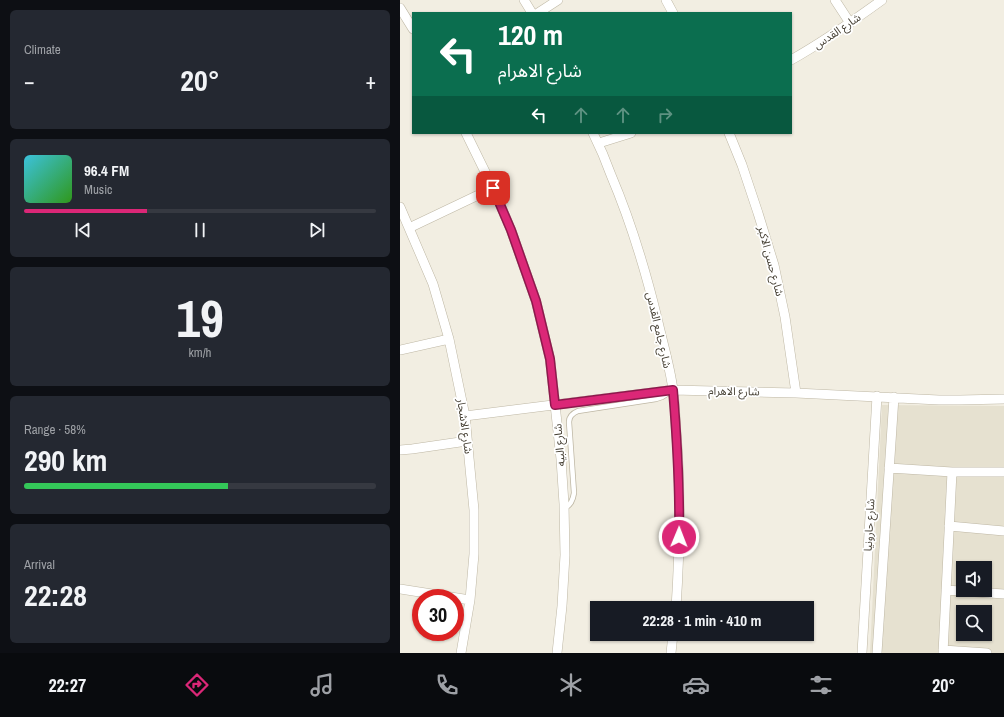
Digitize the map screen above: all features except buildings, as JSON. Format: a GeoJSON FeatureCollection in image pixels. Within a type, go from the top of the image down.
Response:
{"type":"FeatureCollection","features":[{"type":"Feature","properties":{"kind":"street"},"geometry":{"type":"LineString","coordinates":[[524,0],[531,12]]}},
{"type":"Feature","properties":{"kind":"street"},"geometry":{"type":"LineString","coordinates":[[540,12],[558,0]]}},
{"type":"Feature","properties":{"kind":"street"},"geometry":{"type":"LineString","coordinates":[[666,0],[672,12]]}},
{"type":"Feature","properties":{"kind":"street"},"geometry":{"type":"LineString","coordinates":[[835,0],[850,23]]}},
{"type":"Feature","properties":{"kind":"street","name":"شارع القدس"},"geometry":{"type":"LineString","coordinates":[[792,59],[850,23],[882,0]]}},
{"type":"Feature","properties":{"kind":"street"},"geometry":{"type":"LineString","coordinates":[[400,8],[412,27]]}},
{"type":"Feature","properties":{"kind":"street","name":"شارع البيه"},"geometry":{"type":"LineString","coordinates":[[466,134],[493,188],[511,230],[536,301],[550,359],[561,459],[564,509],[562,606],[557,653]]}},
{"type":"Feature","properties":{"kind":"street","name":"شارع جامع القدس"},"geometry":{"type":"LineString","coordinates":[[594,134],[619,194],[636,242],[651,292],[673,390],[678,450],[680,508],[676,601]]}},
{"type":"Feature","properties":{"kind":"street"},"geometry":{"type":"LineString","coordinates":[[598,143],[628,134]]}},
{"type":"Feature","properties":{"kind":"street","name":"شارع حسن الاكبر"},"geometry":{"type":"LineString","coordinates":[[729,134],[742,165],[774,265],[785,317],[796,393]]}},
{"type":"Feature","properties":{"kind":"street"},"geometry":{"type":"LineString","coordinates":[[409,228],[493,188]]}},
{"type":"Feature","properties":{"kind":"street","name":"شارع الاشجار"},"geometry":{"type":"LineString","coordinates":[[400,207],[433,284],[449,339],[465,416],[474,510],[474,554],[470,600],[461,653]]}},
{"type":"Feature","properties":{"kind":"street"},"geometry":{"type":"LineString","coordinates":[[400,350],[449,339]]}},
{"type":"Feature","properties":{"kind":"street","name":"شارع الاهرام"},"geometry":{"type":"LineString","coordinates":[[465,416],[673,390],[796,393],[960,400],[1004,399]]}},
{"type":"Feature","properties":{"kind":"street","name":"شارع حارونيا"},"geometry":{"type":"LineString","coordinates":[[862,653],[877,396]]}},
{"type":"Feature","properties":{"kind":"street","name":"شارع حارونيا"},"geometry":{"type":"LineString","coordinates":[[877,653],[894,397]]}},
{"type":"Feature","properties":{"kind":"street"},"geometry":{"type":"LineString","coordinates":[[400,450],[412,450],[468,441]]}},
{"type":"Feature","properties":{"kind":"street"},"geometry":{"type":"LineString","coordinates":[[889,468],[952,472],[1004,472]]}},
{"type":"Feature","properties":{"kind":"street"},"geometry":{"type":"LineString","coordinates":[[952,472],[943,651],[987,653]]}},
{"type":"Feature","properties":{"kind":"street"},"geometry":{"type":"LineString","coordinates":[[949,526],[1004,531]]}},
{"type":"Feature","properties":{"kind":"street"},"geometry":{"type":"LineString","coordinates":[[400,589],[470,600]]}},
{"type":"Feature","properties":{"kind":"street"},"geometry":{"type":"LineString","coordinates":[[946,590],[1004,594]]}},
{"type":"Feature","properties":{"kind":"street"},"geometry":{"type":"LineString","coordinates":[[671,653],[672,641]]}},
{"type":"Feature","properties":{"kind":"lane"},"geometry":{"type":"LineString","coordinates":[[564,509],[572,501],[574,494],[569,422],[572,414],[578,411],[656,399],[673,390]]}},
{"type":"Feature","properties":{"kind":"shaded area"},"geometry":{"type":"Polygon","coordinates":[[[882,405],[1004,406],[1004,653],[870,653],[882,405]]]}},
{"type":"Feature","properties":{"kind":"route"},"geometry":{"type":"LineString","coordinates":[[493,188],[511,230],[536,301],[550,359],[555,405],[673,390],[678,450],[680,508],[679,537]]}}]}
